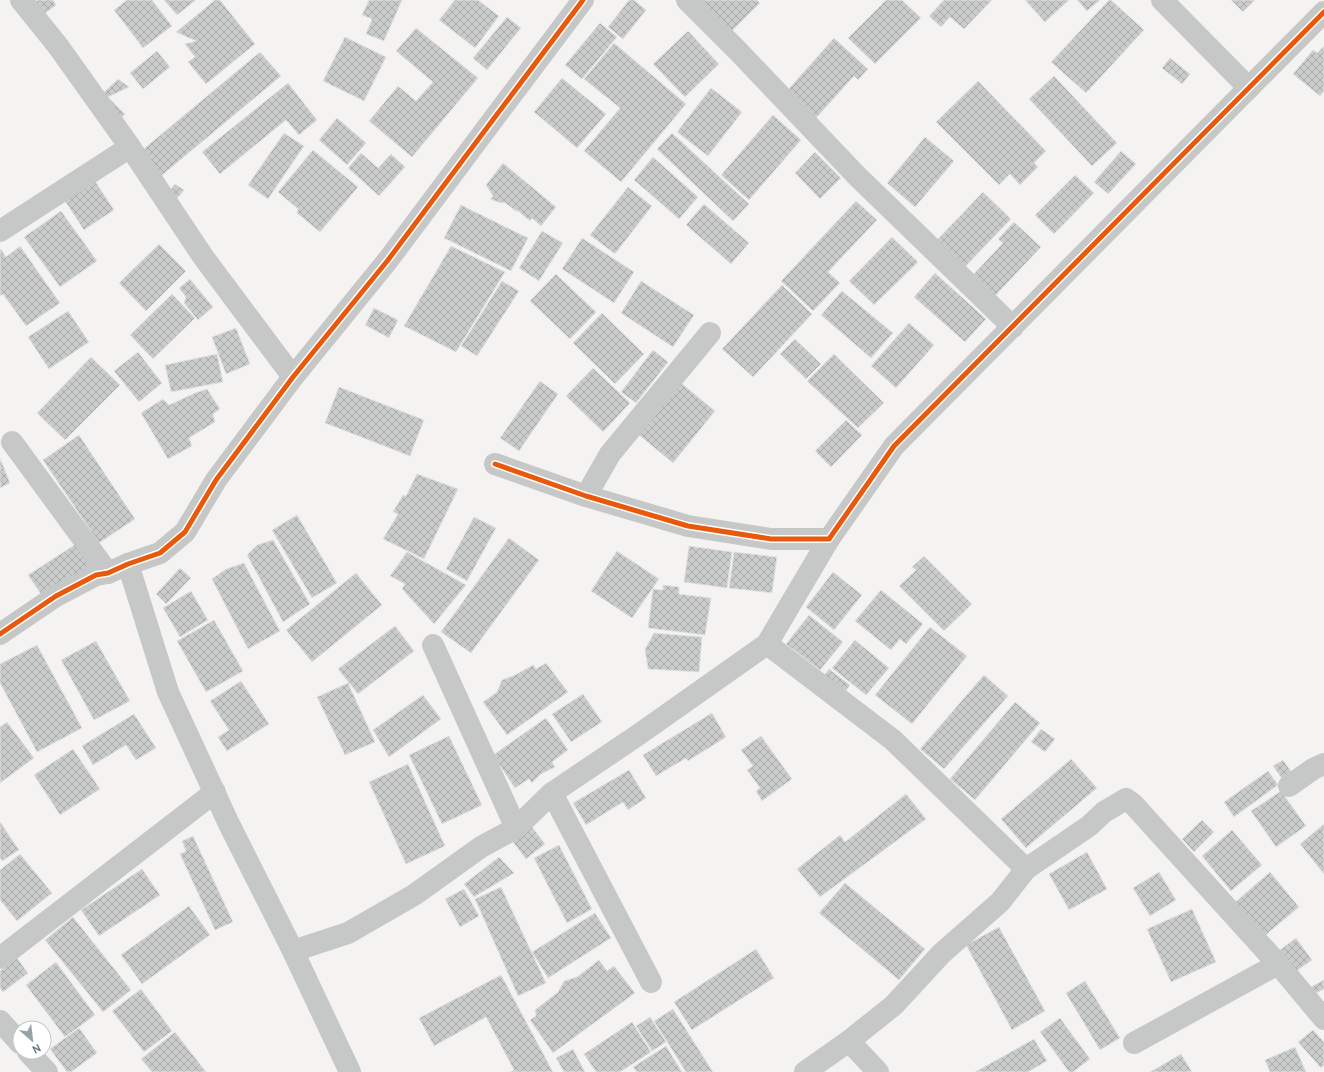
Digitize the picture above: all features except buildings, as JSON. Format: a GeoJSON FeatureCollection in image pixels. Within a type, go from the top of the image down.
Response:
{"type":"FeatureCollection","features":[{"type":"Feature","properties":{"kind":"street"},"geometry":{"type":"LineString","coordinates":[[21,0],[58,46],[130,147],[204,258],[294,377]]}},
{"type":"Feature","properties":{"kind":"street"},"geometry":{"type":"LineString","coordinates":[[0,634],[56,596],[96,575],[108,573],[128,564],[160,553],[185,532],[216,480],[294,377],[388,260],[583,0]]}},
{"type":"Feature","properties":{"kind":"street"},"geometry":{"type":"LineString","coordinates":[[686,0],[737,50],[858,177],[1013,327]]}},
{"type":"Feature","properties":{"kind":"street"},"geometry":{"type":"LineString","coordinates":[[1162,0],[1249,88]]}},
{"type":"Feature","properties":{"kind":"street"},"geometry":{"type":"LineString","coordinates":[[293,951],[348,933],[414,895],[481,847],[516,828],[552,793],[657,722],[767,644],[828,539],[894,446],[1324,12]]}},
{"type":"Feature","properties":{"kind":"street"},"geometry":{"type":"LineString","coordinates":[[0,231],[130,147]]}},
{"type":"Feature","properties":{"kind":"street"},"geometry":{"type":"LineString","coordinates":[[586,496],[610,454],[710,333]]}},
{"type":"Feature","properties":{"kind":"street"},"geometry":{"type":"LineString","coordinates":[[12,442],[108,573]]}},
{"type":"Feature","properties":{"kind":"street"},"geometry":{"type":"LineString","coordinates":[[495,464],[586,496],[688,526],[771,539],[828,539]]}},
{"type":"Feature","properties":{"kind":"street"},"geometry":{"type":"LineString","coordinates":[[128,564],[168,692],[229,824],[293,951],[350,1072]]}},
{"type":"Feature","properties":{"kind":"street"},"geometry":{"type":"LineString","coordinates":[[433,644],[516,828]]}},
{"type":"Feature","properties":{"kind":"street"},"geometry":{"type":"LineString","coordinates":[[767,644],[892,740],[1026,869]]}},
{"type":"Feature","properties":{"kind":"street"},"geometry":{"type":"LineString","coordinates":[[1290,786],[1313,769],[1324,764]]}},
{"type":"Feature","properties":{"kind":"street"},"geometry":{"type":"LineString","coordinates":[[0,958],[215,792]]}},
{"type":"Feature","properties":{"kind":"street"},"geometry":{"type":"LineString","coordinates":[[552,793],[651,982]]}},
{"type":"Feature","properties":{"kind":"street"},"geometry":{"type":"LineString","coordinates":[[805,1072],[849,1041],[894,1005],[941,954],[1000,902],[1026,869],[1089,826],[1104,812],[1126,799],[1133,804],[1278,964],[1324,1019]]}},
{"type":"Feature","properties":{"kind":"street"},"geometry":{"type":"LineString","coordinates":[[1134,1043],[1278,964]]}},
{"type":"Feature","properties":{"kind":"street"},"geometry":{"type":"LineString","coordinates":[[0,1021],[12,1034]]}},
{"type":"Feature","properties":{"kind":"street"},"geometry":{"type":"LineString","coordinates":[[849,1041],[878,1072]]}},
{"type":"Feature","properties":{"kind":"street"},"geometry":{"type":"LineString","coordinates":[[35,1060],[46,1072]]}},
{"type":"Feature","properties":{"kind":"cycle path"},"geometry":{"type":"LineString","coordinates":[[0,634],[56,596],[96,575],[108,573],[128,564],[160,553],[185,532],[216,480],[293,377],[388,260],[583,0]]}},
{"type":"Feature","properties":{"kind":"cycle path"},"geometry":{"type":"LineString","coordinates":[[495,464],[586,496],[688,526],[771,539],[829,539],[894,446],[1324,12]]}}]}
